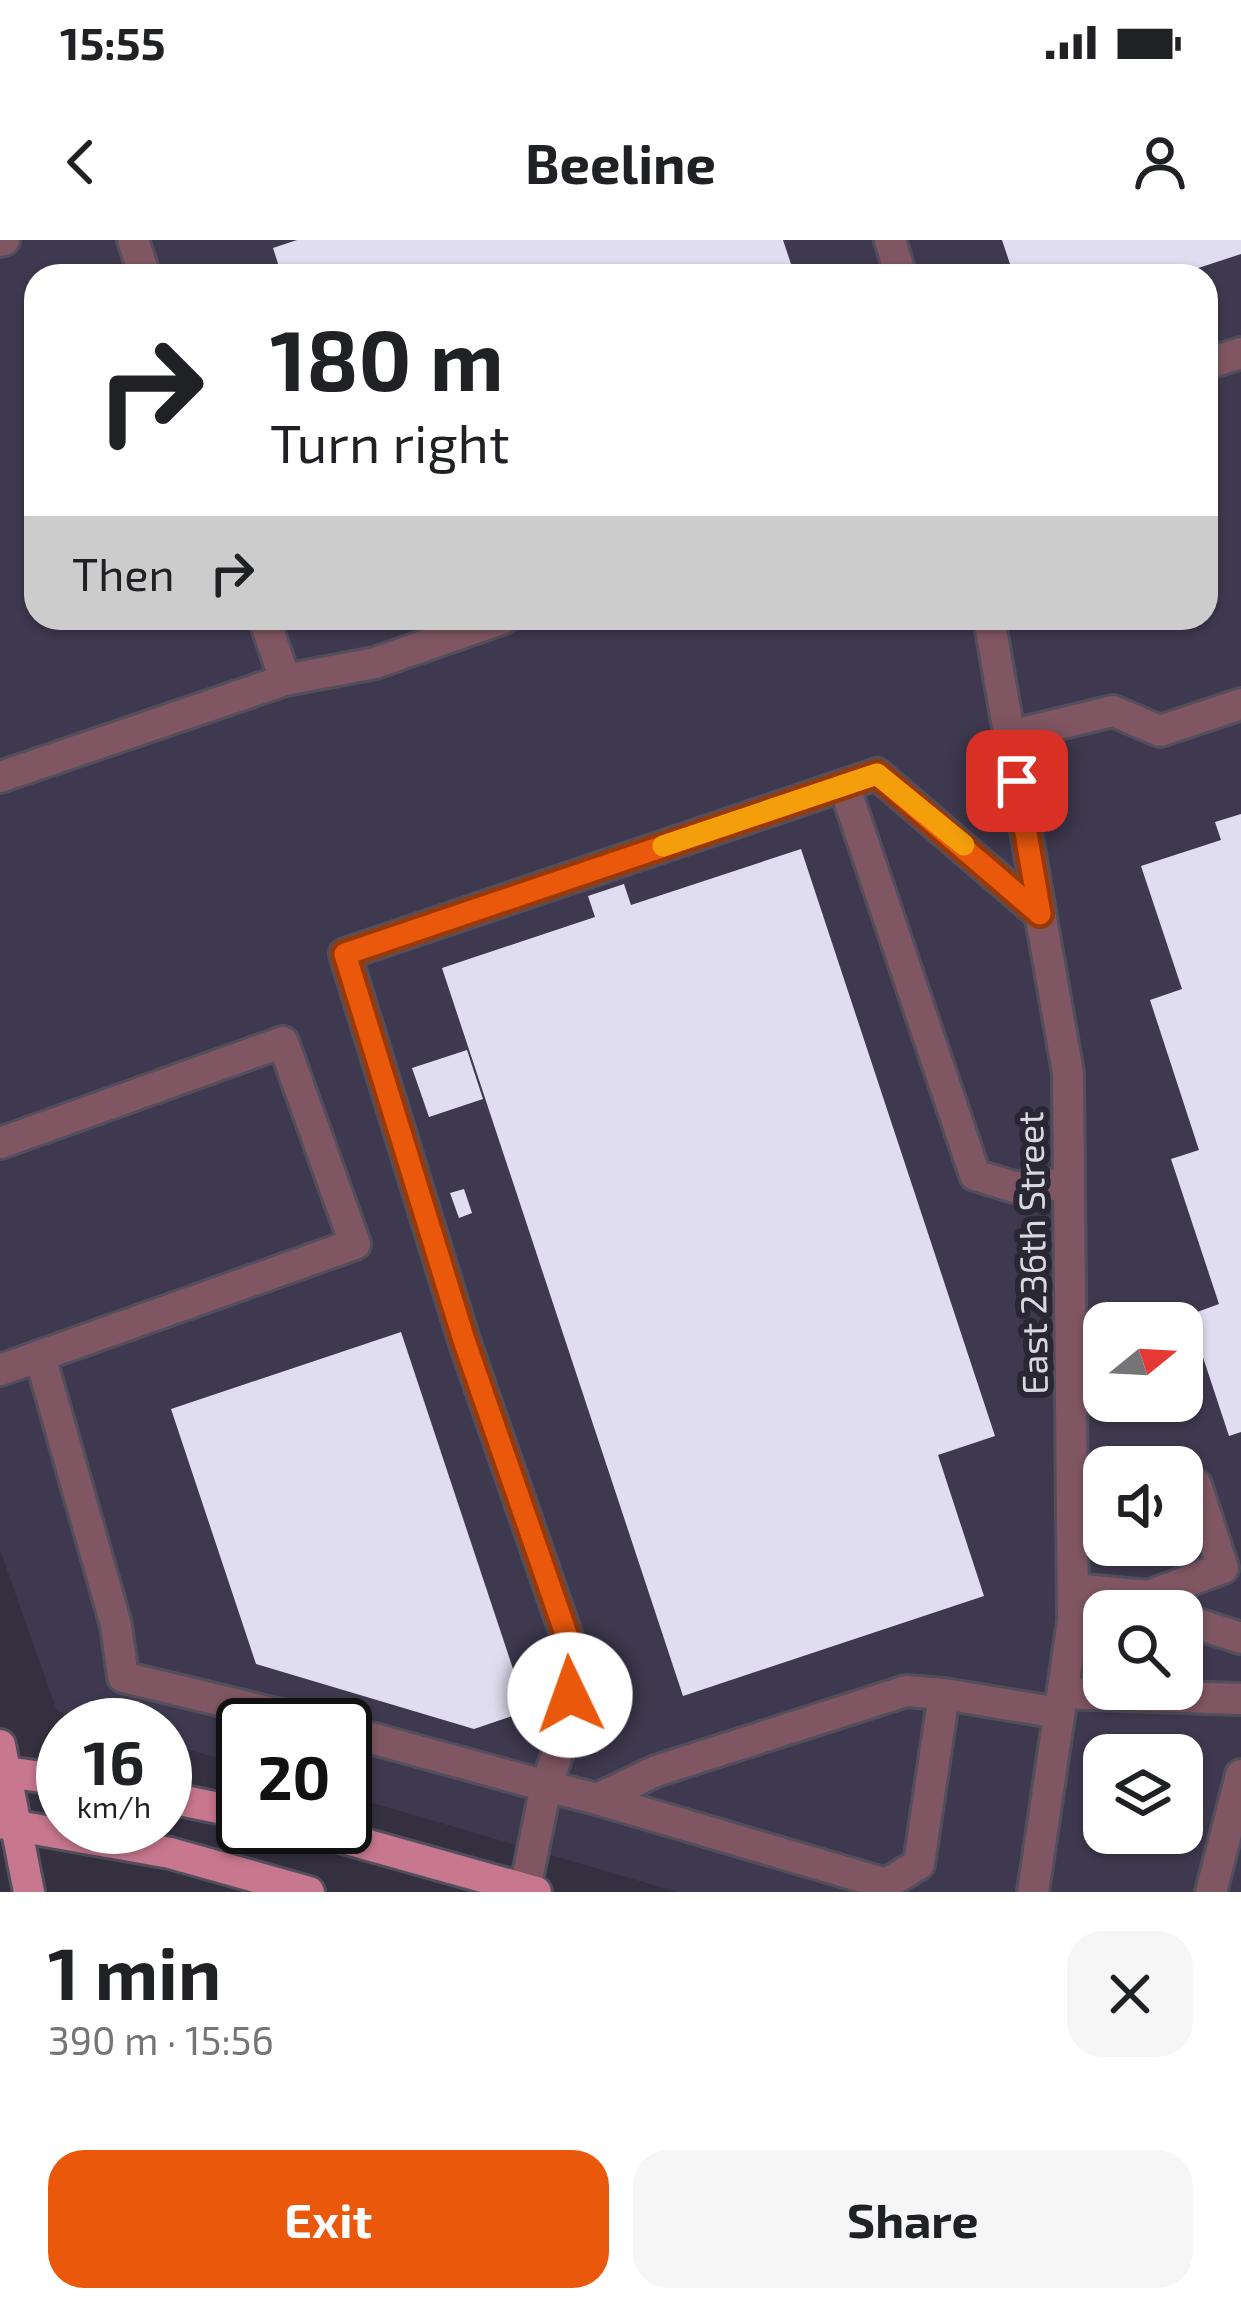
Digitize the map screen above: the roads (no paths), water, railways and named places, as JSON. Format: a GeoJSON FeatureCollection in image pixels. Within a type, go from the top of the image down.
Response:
{"type":"FeatureCollection","features":[{"type":"Feature","properties":{"kind":"main road"},"geometry":{"type":"LineString","coordinates":[[29,1892],[9,1824],[2,1762],[36,1772]]}},
{"type":"Feature","properties":{"kind":"main road"},"geometry":{"type":"LineString","coordinates":[[9,1824],[170,1853],[309,1892]]}},
{"type":"Feature","properties":{"kind":"main road"},"geometry":{"type":"LineString","coordinates":[[372,1846],[531,1890]]}},
{"type":"Feature","properties":{"kind":"street"},"geometry":{"type":"LineString","coordinates":[[268,630],[285,680]]}},
{"type":"Feature","properties":{"kind":"street"},"geometry":{"type":"LineString","coordinates":[[0,777],[285,680],[375,664],[470,630]]}},
{"type":"Feature","properties":{"kind":"street","name":"East 236th Street"},"geometry":{"type":"LineString","coordinates":[[991,630],[1068,1073],[1073,1588],[1033,1892]]}},
{"type":"Feature","properties":{"kind":"street"},"geometry":{"type":"LineString","coordinates":[[1009,736],[1113,711],[1160,730],[1241,704]]}},
{"type":"Feature","properties":{"kind":"street"},"geometry":{"type":"LineString","coordinates":[[531,1890],[546,1786],[566,1733],[574,1657],[464,1340],[345,954],[877,774],[1040,914]]}},
{"type":"Feature","properties":{"kind":"street"},"geometry":{"type":"LineString","coordinates":[[844,785],[975,1175],[1014,1187],[1069,1184]]}},
{"type":"Feature","properties":{"kind":"street"},"geometry":{"type":"LineString","coordinates":[[0,1143],[283,1042],[355,1244],[0,1370]]}},
{"type":"Feature","properties":{"kind":"street"},"geometry":{"type":"LineString","coordinates":[[40,1356],[116,1624],[123,1677],[216,1699]]}},
{"type":"Feature","properties":{"kind":"street"},"geometry":{"type":"LineString","coordinates":[[1184,1590],[1223,1568],[1203,1507]]}},
{"type":"Feature","properties":{"kind":"street"},"geometry":{"type":"LineString","coordinates":[[1073,1588],[1084,1590]]}},
{"type":"Feature","properties":{"kind":"street"},"geometry":{"type":"LineString","coordinates":[[1203,1625],[1241,1638]]}},
{"type":"Feature","properties":{"kind":"street"},"geometry":{"type":"LineString","coordinates":[[597,1799],[656,1771],[906,1691],[1061,1703],[1241,1699]]}},
{"type":"Feature","properties":{"kind":"street"},"geometry":{"type":"LineString","coordinates":[[372,1738],[886,1884],[919,1864],[944,1694]]}},
{"type":"Feature","properties":{"kind":"street"},"geometry":{"type":"LineString","coordinates":[[1211,1892],[1241,1775]]}}]}
